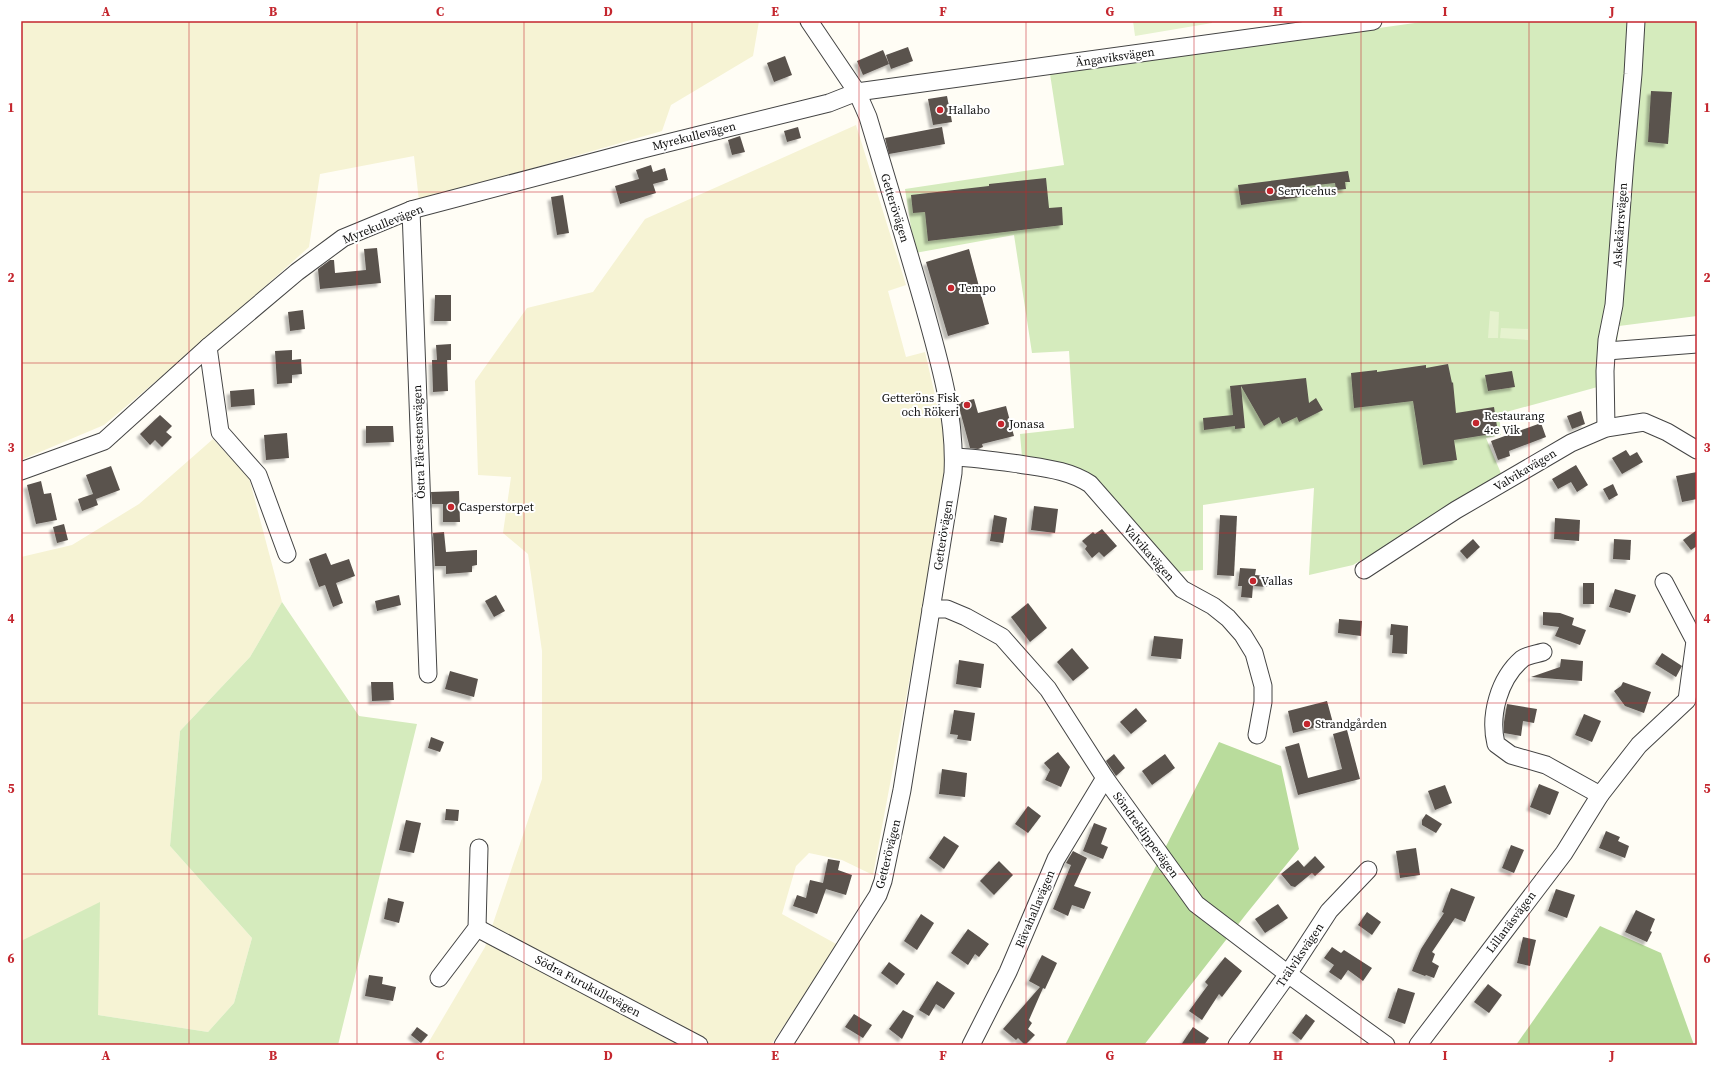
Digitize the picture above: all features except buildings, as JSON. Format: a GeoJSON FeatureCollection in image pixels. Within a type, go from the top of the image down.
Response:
{"type":"FeatureCollection","features":[{"type":"Feature","properties":{"kind":"street","name":"Getterövägen"},"geometry":{"type":"LineString","coordinates":[[783,1045],[878,895],[883,881],[902,790],[953,473],[954,457],[951,422],[935,347],[868,117],[857,92],[809,21]]}},
{"type":"Feature","properties":{"kind":"street","name":"Ängaviksvägen"},"geometry":{"type":"LineString","coordinates":[[857,92],[1373,21]]}},
{"type":"Feature","properties":{"kind":"street","name":"Askekärrsvägen"},"geometry":{"type":"LineString","coordinates":[[1606,428],[1605,371],[1614,306],[1625,161],[1634,74],[1636,21]]}},
{"type":"Feature","properties":{"kind":"street","name":"Myrekullevägen"},"geometry":{"type":"LineString","coordinates":[[21,471],[104,441],[208,347],[297,272],[343,238],[411,210],[631,152],[828,103],[857,92]]}},
{"type":"Feature","properties":{"kind":"street","name":"Östra Fårestensvägen"},"geometry":{"type":"LineString","coordinates":[[411,210],[428,674]]}},
{"type":"Feature","properties":{"kind":"street"},"geometry":{"type":"LineString","coordinates":[[1607,351],[1697,344]]}},
{"type":"Feature","properties":{"kind":"street"},"geometry":{"type":"LineString","coordinates":[[208,347],[220,432],[258,475],[286,554]]}},
{"type":"Feature","properties":{"kind":"street","name":"Valvikavägen"},"geometry":{"type":"LineString","coordinates":[[1364,570],[1456,510],[1571,443],[1606,428],[1644,422],[1667,432],[1697,450]]}},
{"type":"Feature","properties":{"kind":"street","name":"Valvikavägen"},"geometry":{"type":"LineString","coordinates":[[954,457],[981,459],[1055,470],[1080,478],[1090,484],[1182,589],[1213,606],[1228,618],[1243,635],[1254,653],[1264,686],[1263,702],[1257,734]]}},
{"type":"Feature","properties":{"kind":"street","name":"Lillanäsvägen"},"geometry":{"type":"LineString","coordinates":[[1418,1045],[1564,853],[1600,795],[1639,745],[1687,700],[1696,641],[1664,582]]}},
{"type":"Feature","properties":{"kind":"street","name":"Söndreklippevägen"},"geometry":{"type":"LineString","coordinates":[[931,608],[947,609],[966,617],[1002,637],[1048,689],[1105,778],[1196,904],[1288,974],[1386,1045]]}},
{"type":"Feature","properties":{"kind":"street"},"geometry":{"type":"LineString","coordinates":[[1543,652],[1523,658],[1509,674],[1496,702],[1492,727],[1496,744],[1511,755],[1546,765],[1600,795]]}},
{"type":"Feature","properties":{"kind":"street","name":"Rävahallavägen"},"geometry":{"type":"LineString","coordinates":[[971,1045],[1008,972],[1056,859],[1105,778]]}},
{"type":"Feature","properties":{"kind":"street"},"geometry":{"type":"LineString","coordinates":[[439,978],[477,928],[479,848]]}},
{"type":"Feature","properties":{"kind":"street","name":"Trälviksvägen"},"geometry":{"type":"LineString","coordinates":[[1237,1045],[1288,974],[1329,911],[1368,870]]}},
{"type":"Feature","properties":{"kind":"street","name":"Södra Furukullevägen"},"geometry":{"type":"LineString","coordinates":[[477,928],[699,1045]]}},
{"type":"Feature","properties":{"kind":"shaded area"},"geometry":{"type":"Polygon","coordinates":[[[21,21],[759,21],[753,56],[671,105],[662,131],[419,201],[414,156],[320,174],[309,247],[213,333],[104,425],[21,460],[21,21]]]}},
{"type":"Feature","properties":{"kind":"shaded area"},"geometry":{"type":"Polygon","coordinates":[[[856,125],[906,285],[888,291],[906,357],[925,352],[946,443],[941,511],[873,875],[842,860],[809,853],[796,866],[782,914],[838,945],[771,1045],[427,1045],[485,947],[542,779],[542,651],[528,554],[503,533],[511,477],[478,475],[475,381],[527,308],[593,292],[645,219],[856,125]]]}},
{"type":"Feature","properties":{"kind":"shaded area"},"geometry":{"type":"Polygon","coordinates":[[[213,439],[249,478],[282,602],[250,657],[180,731],[170,846],[252,938],[234,1003],[208,1032],[98,1015],[21,941],[21,557],[72,545],[139,504],[213,439]]]}},
{"type":"Feature","properties":{"kind":"green space"},"geometry":{"type":"Polygon","coordinates":[[[1133,21],[1212,21],[1212,23],[1135,36],[1133,21]]]}},
{"type":"Feature","properties":{"kind":"green space"},"geometry":{"type":"Polygon","coordinates":[[[1429,21],[1697,21],[1697,316],[1619,326],[1612,383],[1499,414],[1501,435],[1486,438],[1503,478],[1353,565],[1309,575],[1314,488],[1203,505],[1203,570],[1174,572],[1098,480],[1059,463],[1022,457],[1020,434],[1074,428],[1069,351],[1032,353],[1014,235],[915,253],[905,189],[1064,165],[1050,74],[1429,21]]]}},
{"type":"Feature","properties":{"kind":"green space"},"geometry":{"type":"Polygon","coordinates":[[[1490,311],[1499,312],[1498,338],[1488,338],[1490,311]]]}},
{"type":"Feature","properties":{"kind":"green space"},"geometry":{"type":"Polygon","coordinates":[[[1501,328],[1528,329],[1528,340],[1500,338],[1501,328]]]}},
{"type":"Feature","properties":{"kind":"green space"},"geometry":{"type":"Polygon","coordinates":[[[282,602],[359,716],[417,724],[338,1045],[21,1045],[21,941],[100,902],[98,1015],[208,1032],[234,1003],[252,938],[170,846],[180,731],[250,657],[282,602]]]}},
{"type":"Feature","properties":{"kind":"green space"},"geometry":{"type":"Polygon","coordinates":[[[1219,742],[1281,766],[1299,849],[1144,1045],[1065,1045],[1219,742]]]}},
{"type":"Feature","properties":{"kind":"green space"},"geometry":{"type":"Polygon","coordinates":[[[1600,926],[1661,953],[1694,1045],[1516,1045],[1600,926]]]}},
{"type":"Feature","properties":{"kind":"place","name":"Hallabo"},"geometry":{"type":"Point","coordinates":[940,110]}},
{"type":"Feature","properties":{"kind":"place","name":"Servicehus"},"geometry":{"type":"Point","coordinates":[1270,191]}},
{"type":"Feature","properties":{"kind":"place","name":"Tempo"},"geometry":{"type":"Point","coordinates":[951,288]}},
{"type":"Feature","properties":{"kind":"place","name":"Getteröns Fisk och Rökeri"},"geometry":{"type":"Point","coordinates":[967,405]}},
{"type":"Feature","properties":{"kind":"place","name":"Restaurang 4:e Vik"},"geometry":{"type":"Point","coordinates":[1476,423]}},
{"type":"Feature","properties":{"kind":"place","name":"Jonasa"},"geometry":{"type":"Point","coordinates":[1001,424]}},
{"type":"Feature","properties":{"kind":"place","name":"Casperstorpet"},"geometry":{"type":"Point","coordinates":[451,507]}},
{"type":"Feature","properties":{"kind":"place","name":"Vallas"},"geometry":{"type":"Point","coordinates":[1253,581]}},
{"type":"Feature","properties":{"kind":"place","name":"Strandgården"},"geometry":{"type":"Point","coordinates":[1307,724]}}]}
